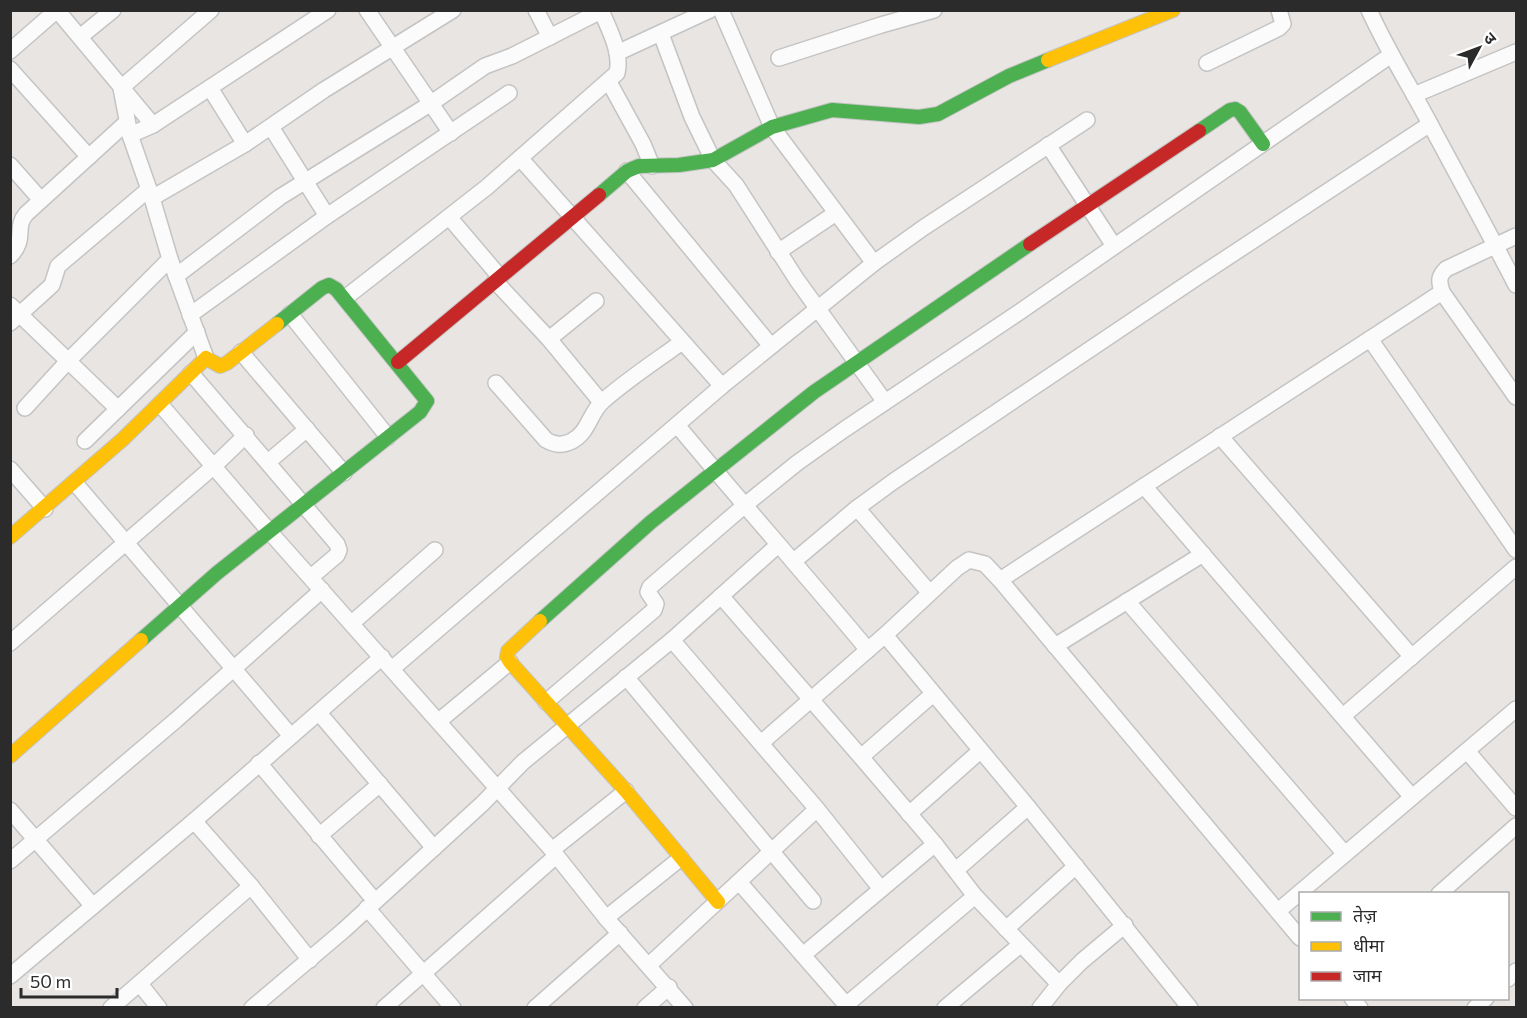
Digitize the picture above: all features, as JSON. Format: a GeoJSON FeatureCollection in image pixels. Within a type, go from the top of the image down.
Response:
{"type":"FeatureCollection","features":[{"type":"Feature","properties":{"kind":"street"},"geometry":{"type":"LineString","coordinates":[[10,51],[57,10],[153,125]]}},
{"type":"Feature","properties":{"kind":"street"},"geometry":{"type":"LineString","coordinates":[[80,37],[113,10]]}},
{"type":"Feature","properties":{"kind":"street"},"geometry":{"type":"LineString","coordinates":[[121,88],[211,10]]}},
{"type":"Feature","properties":{"kind":"street"},"geometry":{"type":"LineString","coordinates":[[10,256],[19,246],[21,220],[89,157],[129,128],[153,125],[328,10]]}},
{"type":"Feature","properties":{"kind":"street"},"geometry":{"type":"LineString","coordinates":[[367,10],[451,133]]}},
{"type":"Feature","properties":{"kind":"street"},"geometry":{"type":"LineString","coordinates":[[118,409],[14,314],[52,285],[57,266],[151,194],[245,144],[453,10]]}},
{"type":"Feature","properties":{"kind":"street"},"geometry":{"type":"LineString","coordinates":[[536,10],[550,37]]}},
{"type":"Feature","properties":{"kind":"street"},"geometry":{"type":"LineString","coordinates":[[617,53],[710,10]]}},
{"type":"Feature","properties":{"kind":"street"},"geometry":{"type":"LineString","coordinates":[[721,10],[772,127],[873,263]]}},
{"type":"Feature","properties":{"kind":"street"},"geometry":{"type":"LineString","coordinates":[[779,58],[934,10]]}},
{"type":"Feature","properties":{"kind":"street"},"geometry":{"type":"LineString","coordinates":[[398,362],[627,171],[639,166],[680,165],[713,160],[772,127],[832,110],[919,117],[938,114],[1018,72],[1173,10]]}},
{"type":"Feature","properties":{"kind":"street"},"geometry":{"type":"LineString","coordinates":[[1207,63],[1279,28],[1283,20],[1279,10]]}},
{"type":"Feature","properties":{"kind":"street"},"geometry":{"type":"LineString","coordinates":[[176,276],[304,181],[430,104],[485,66],[513,57],[602,11],[619,64],[617,73],[609,82],[449,217],[345,298]]}},
{"type":"Feature","properties":{"kind":"street"},"geometry":{"type":"LineString","coordinates":[[1370,11],[1391,55],[1516,285]]}},
{"type":"Feature","properties":{"kind":"street"},"geometry":{"type":"LineString","coordinates":[[661,34],[692,117],[713,160],[736,185],[778,252],[885,402]]}},
{"type":"Feature","properties":{"kind":"street"},"geometry":{"type":"LineString","coordinates":[[1414,95],[1516,52]]}},
{"type":"Feature","properties":{"kind":"street"},"geometry":{"type":"LineString","coordinates":[[546,702],[654,609],[656,604],[648,592],[650,587],[797,463],[1391,55]]}},
{"type":"Feature","properties":{"kind":"street"},"geometry":{"type":"LineString","coordinates":[[10,69],[89,157]]}},
{"type":"Feature","properties":{"kind":"street"},"geometry":{"type":"LineString","coordinates":[[609,82],[633,124],[652,166]]}},
{"type":"Feature","properties":{"kind":"street"},"geometry":{"type":"LineString","coordinates":[[10,756],[180,604],[420,412],[426,406],[427,400],[345,298],[336,288],[329,285],[322,288],[227,363],[220,366],[206,358],[170,260],[129,128],[121,88]]}},
{"type":"Feature","properties":{"kind":"street"},"geometry":{"type":"LineString","coordinates":[[210,88],[245,144]]}},
{"type":"Feature","properties":{"kind":"street"},"geometry":{"type":"LineString","coordinates":[[190,315],[327,216],[509,93]]}},
{"type":"Feature","properties":{"kind":"street"},"geometry":{"type":"LineString","coordinates":[[718,902],[626,791],[510,662],[507,657],[508,651],[570,592],[769,426],[856,361],[1086,205],[1230,110],[1235,109],[1240,112],[1263,144]]}},
{"type":"Feature","properties":{"kind":"street"},"geometry":{"type":"LineString","coordinates":[[10,976],[319,712],[387,662],[873,263],[1087,120]]}},
{"type":"Feature","properties":{"kind":"street"},"geometry":{"type":"LineString","coordinates":[[794,561],[857,508],[1193,280],[1430,124]]}},
{"type":"Feature","properties":{"kind":"street"},"geometry":{"type":"LineString","coordinates":[[271,127],[327,216]]}},
{"type":"Feature","properties":{"kind":"street"},"geometry":{"type":"LineString","coordinates":[[1048,145],[1114,246]]}},
{"type":"Feature","properties":{"kind":"street"},"geometry":{"type":"LineString","coordinates":[[520,158],[722,386]]}},
{"type":"Feature","properties":{"kind":"street"},"geometry":{"type":"LineString","coordinates":[[10,165],[41,200]]}},
{"type":"Feature","properties":{"kind":"street"},"geometry":{"type":"LineString","coordinates":[[627,171],[771,346]]}},
{"type":"Feature","properties":{"kind":"street"},"geometry":{"type":"LineString","coordinates":[[778,252],[836,213]]}},
{"type":"Feature","properties":{"kind":"street"},"geometry":{"type":"LineString","coordinates":[[449,217],[601,402]]}},
{"type":"Feature","properties":{"kind":"street"},"geometry":{"type":"LineString","coordinates":[[1516,236],[1446,269],[1440,275],[1439,281],[1442,292],[1516,397]]}},
{"type":"Feature","properties":{"kind":"street"},"geometry":{"type":"LineString","coordinates":[[25,408],[68,361],[170,260]]}},
{"type":"Feature","properties":{"kind":"street"},"geometry":{"type":"LineString","coordinates":[[1000,580],[1442,292]]}},
{"type":"Feature","properties":{"kind":"street"},"geometry":{"type":"LineString","coordinates":[[549,339],[596,302]]}},
{"type":"Feature","properties":{"kind":"street"},"geometry":{"type":"LineString","coordinates":[[290,314],[388,437]]}},
{"type":"Feature","properties":{"kind":"street"},"geometry":{"type":"LineString","coordinates":[[85,441],[197,332]]}},
{"type":"Feature","properties":{"kind":"street"},"geometry":{"type":"LineString","coordinates":[[1370,339],[1516,550]]}},
{"type":"Feature","properties":{"kind":"street"},"geometry":{"type":"LineString","coordinates":[[496,382],[546,440],[562,445],[573,441],[583,432],[601,402],[682,342]]}},
{"type":"Feature","properties":{"kind":"street"},"geometry":{"type":"LineString","coordinates":[[241,352],[344,473]]}},
{"type":"Feature","properties":{"kind":"street"},"geometry":{"type":"LineString","coordinates":[[10,537],[75,483],[206,358]]}},
{"type":"Feature","properties":{"kind":"street"},"geometry":{"type":"LineString","coordinates":[[191,373],[337,544],[339,550],[337,555],[311,577]]}},
{"type":"Feature","properties":{"kind":"street"},"geometry":{"type":"LineString","coordinates":[[160,404],[269,531],[440,721],[685,1008]]}},
{"type":"Feature","properties":{"kind":"street"},"geometry":{"type":"LineString","coordinates":[[677,425],[868,650]]}},
{"type":"Feature","properties":{"kind":"street"},"geometry":{"type":"LineString","coordinates":[[268,462],[307,429]]}},
{"type":"Feature","properties":{"kind":"street"},"geometry":{"type":"LineString","coordinates":[[10,643],[214,466],[246,435]]}},
{"type":"Feature","properties":{"kind":"street"},"geometry":{"type":"LineString","coordinates":[[1220,436],[1412,657]]}},
{"type":"Feature","properties":{"kind":"street"},"geometry":{"type":"LineString","coordinates":[[10,469],[45,509]]}},
{"type":"Feature","properties":{"kind":"street"},"geometry":{"type":"LineString","coordinates":[[75,483],[291,736]]}},
{"type":"Feature","properties":{"kind":"street"},"geometry":{"type":"LineString","coordinates":[[1144,486],[1413,797]]}},
{"type":"Feature","properties":{"kind":"street"},"geometry":{"type":"LineString","coordinates":[[857,508],[929,592]]}},
{"type":"Feature","properties":{"kind":"street"},"geometry":{"type":"LineString","coordinates":[[252,1008],[371,905],[498,789],[524,762],[672,640],[778,544]]}},
{"type":"Feature","properties":{"kind":"street"},"geometry":{"type":"LineString","coordinates":[[352,623],[435,550]]}},
{"type":"Feature","properties":{"kind":"street"},"geometry":{"type":"LineString","coordinates":[[1055,646],[1203,554]]}},
{"type":"Feature","properties":{"kind":"street"},"geometry":{"type":"LineString","coordinates":[[761,743],[885,635],[957,568],[969,560],[985,564],[1299,937]]}},
{"type":"Feature","properties":{"kind":"street"},"geometry":{"type":"LineString","coordinates":[[1343,716],[1516,567]]}},
{"type":"Feature","properties":{"kind":"street"},"geometry":{"type":"LineString","coordinates":[[10,861],[322,590]]}},
{"type":"Feature","properties":{"kind":"street"},"geometry":{"type":"LineString","coordinates":[[721,596],[935,844],[975,896],[1059,984]]}},
{"type":"Feature","properties":{"kind":"street"},"geometry":{"type":"LineString","coordinates":[[1126,601],[1345,854]]}},
{"type":"Feature","properties":{"kind":"street"},"geometry":{"type":"LineString","coordinates":[[885,635],[1028,807],[1190,1008]]}},
{"type":"Feature","properties":{"kind":"street"},"geometry":{"type":"LineString","coordinates":[[672,640],[818,809],[881,889]]}},
{"type":"Feature","properties":{"kind":"street"},"geometry":{"type":"LineString","coordinates":[[440,721],[510,662]]}},
{"type":"Feature","properties":{"kind":"street"},"geometry":{"type":"LineString","coordinates":[[626,677],[813,901]]}},
{"type":"Feature","properties":{"kind":"street"},"geometry":{"type":"LineString","coordinates":[[861,757],[933,694]]}},
{"type":"Feature","properties":{"kind":"street"},"geometry":{"type":"LineString","coordinates":[[1300,892],[1516,709]]}},
{"type":"Feature","properties":{"kind":"street"},"geometry":{"type":"LineString","coordinates":[[319,712],[434,848]]}},
{"type":"Feature","properties":{"kind":"street"},"geometry":{"type":"LineString","coordinates":[[909,814],[980,751]]}},
{"type":"Feature","properties":{"kind":"street"},"geometry":{"type":"LineString","coordinates":[[1467,751],[1516,808]]}},
{"type":"Feature","properties":{"kind":"street"},"geometry":{"type":"LineString","coordinates":[[259,763],[320,836],[423,974],[453,1008]]}},
{"type":"Feature","properties":{"kind":"street"},"geometry":{"type":"LineString","coordinates":[[320,836],[380,784]]}},
{"type":"Feature","properties":{"kind":"street"},"geometry":{"type":"LineString","coordinates":[[384,1008],[554,853],[626,791]]}},
{"type":"Feature","properties":{"kind":"street"},"geometry":{"type":"LineString","coordinates":[[956,870],[1028,807]]}},
{"type":"Feature","properties":{"kind":"street"},"geometry":{"type":"LineString","coordinates":[[649,965],[818,809]]}},
{"type":"Feature","properties":{"kind":"street"},"geometry":{"type":"LineString","coordinates":[[10,810],[93,906]]}},
{"type":"Feature","properties":{"kind":"street"},"geometry":{"type":"LineString","coordinates":[[194,821],[251,886],[310,960]]}},
{"type":"Feature","properties":{"kind":"street"},"geometry":{"type":"LineString","coordinates":[[1441,892],[1516,826]]}},
{"type":"Feature","properties":{"kind":"street"},"geometry":{"type":"LineString","coordinates":[[803,955],[935,844]]}},
{"type":"Feature","properties":{"kind":"street"},"geometry":{"type":"LineString","coordinates":[[606,918],[681,858]]}},
{"type":"Feature","properties":{"kind":"street"},"geometry":{"type":"LineString","coordinates":[[1006,929],[1076,866]]}},
{"type":"Feature","properties":{"kind":"street"},"geometry":{"type":"LineString","coordinates":[[739,882],[848,1006],[975,896]]}},
{"type":"Feature","properties":{"kind":"street"},"geometry":{"type":"LineString","coordinates":[[111,1008],[251,886]]}},
{"type":"Feature","properties":{"kind":"street"},"geometry":{"type":"LineString","coordinates":[[1278,911],[1299,893]]}},
{"type":"Feature","properties":{"kind":"street"},"geometry":{"type":"LineString","coordinates":[[1040,1008],[1059,984],[1082,961],[1125,926]]}},
{"type":"Feature","properties":{"kind":"street"},"geometry":{"type":"LineString","coordinates":[[535,1008],[620,933]]}},
{"type":"Feature","properties":{"kind":"street"},"geometry":{"type":"LineString","coordinates":[[945,1008],[1020,945]]}},
{"type":"Feature","properties":{"kind":"street"},"geometry":{"type":"LineString","coordinates":[[140,984],[159,1008]]}},
{"type":"Feature","properties":{"kind":"street"},"geometry":{"type":"LineString","coordinates":[[645,1008],[669,987]]}},
{"type":"Feature","properties":{"kind":"traffic: fast"},"geometry":{"type":"LineString","coordinates":[[599,195],[627,171],[639,166],[679,165],[713,160],[772,127],[832,110],[919,117],[938,114],[1009,76],[1048,60]]}},
{"type":"Feature","properties":{"kind":"traffic: fast"},"geometry":{"type":"LineString","coordinates":[[1199,131],[1235,109],[1240,112],[1263,144]]}},
{"type":"Feature","properties":{"kind":"traffic: fast"},"geometry":{"type":"LineString","coordinates":[[540,621],[651,522],[814,392],[1030,244]]}},
{"type":"Feature","properties":{"kind":"traffic: fast"},"geometry":{"type":"LineString","coordinates":[[141,640],[217,573],[420,412],[427,401],[336,289],[329,285],[322,288],[277,324]]}},
{"type":"Feature","properties":{"kind":"traffic: slow"},"geometry":{"type":"LineString","coordinates":[[1048,60],[1173,10]]}},
{"type":"Feature","properties":{"kind":"traffic: slow"},"geometry":{"type":"LineString","coordinates":[[10,537],[123,439],[206,358],[220,366],[227,363],[277,324]]}},
{"type":"Feature","properties":{"kind":"traffic: slow"},"geometry":{"type":"LineString","coordinates":[[540,621],[508,651],[507,657],[510,662],[626,791],[718,902]]}},
{"type":"Feature","properties":{"kind":"traffic: slow"},"geometry":{"type":"LineString","coordinates":[[10,756],[141,640]]}},
{"type":"Feature","properties":{"kind":"traffic: jam"},"geometry":{"type":"LineString","coordinates":[[1030,244],[1199,131]]}},
{"type":"Feature","properties":{"kind":"traffic: jam"},"geometry":{"type":"LineString","coordinates":[[398,362],[599,195]]}}]}
